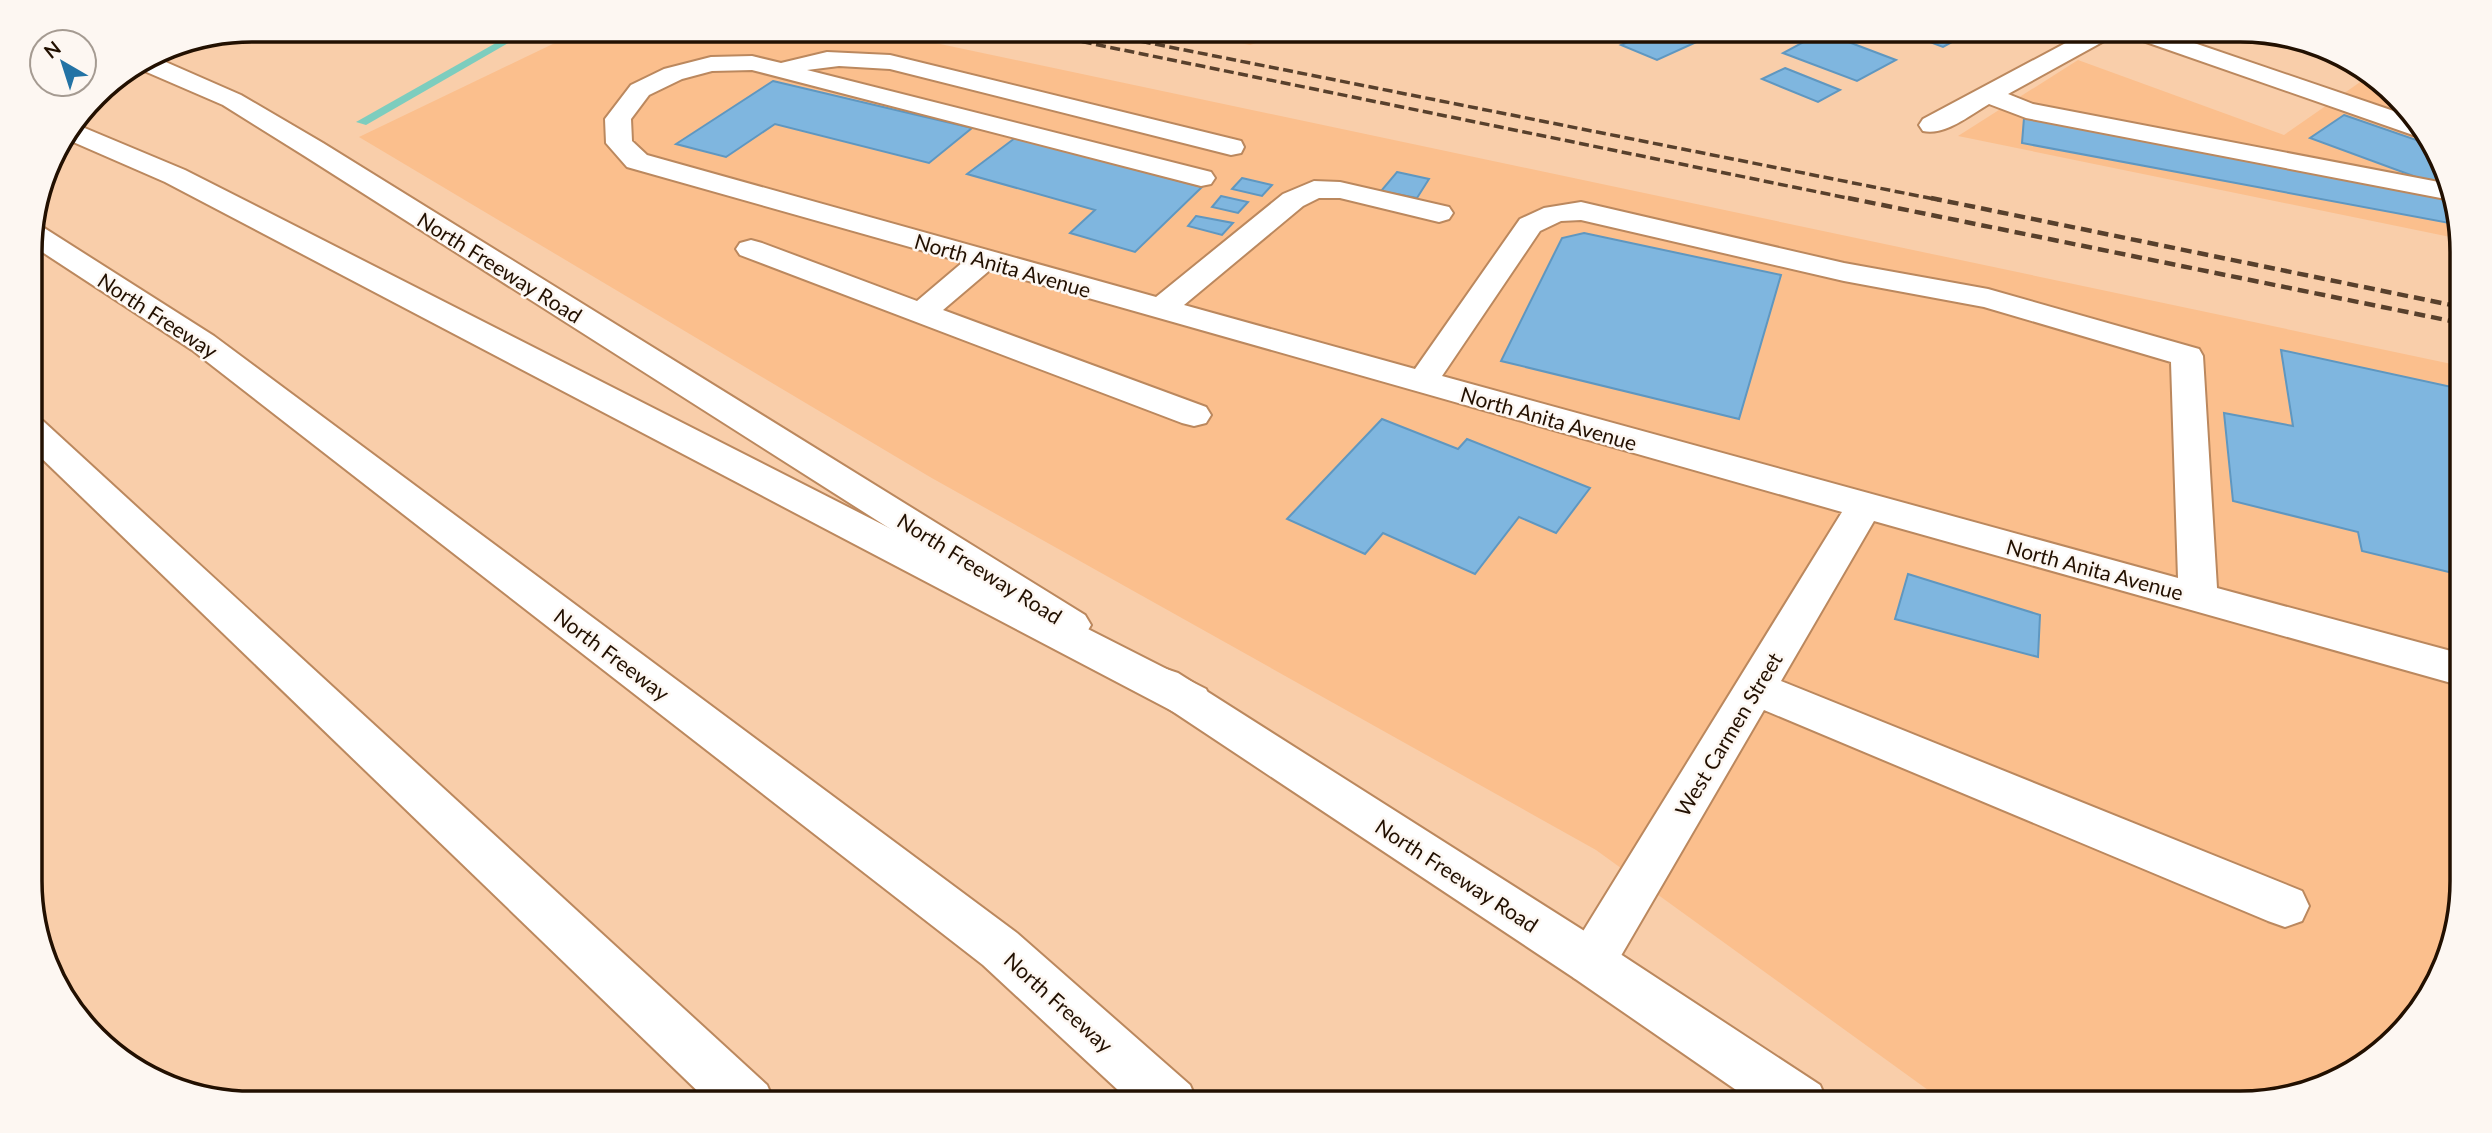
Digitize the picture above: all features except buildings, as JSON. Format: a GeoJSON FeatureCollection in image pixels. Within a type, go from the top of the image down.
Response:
{"type":"FeatureCollection","features":[{"type":"Feature","properties":{"kind":"main road"},"geometry":{"type":"LineString","coordinates":[[1932,125],[2085,42]]}},
{"type":"Feature","properties":{"kind":"main road"},"geometry":{"type":"LineString","coordinates":[[2169,42],[2407,124]]}},
{"type":"Feature","properties":{"kind":"main road"},"geometry":{"type":"LineString","coordinates":[[782,70],[807,60],[839,57],[890,62],[1231,147]]}},
{"type":"Feature","properties":{"kind":"main road","name":"North Anita Avenue"},"geometry":{"type":"LineString","coordinates":[[782,70],[752,63],[711,64],[673,74],[639,90],[618,119],[619,144],[637,161],[984,260],[2450,667]]}},
{"type":"Feature","properties":{"kind":"main road","name":"North Freeway Road"},"geometry":{"type":"LineString","coordinates":[[155,66],[232,100],[313,149],[1191,701],[1783,1091]]}},
{"type":"Feature","properties":{"kind":"main road"},"geometry":{"type":"LineString","coordinates":[[782,70],[1201,178]]}},
{"type":"Feature","properties":{"kind":"main road"},"geometry":{"type":"LineString","coordinates":[[1989,95],[2026,110],[2441,191]]}},
{"type":"Feature","properties":{"kind":"main road"},"geometry":{"type":"LineString","coordinates":[[78,134],[175,176],[1191,701]]}},
{"type":"Feature","properties":{"kind":"main road"},"geometry":{"type":"LineString","coordinates":[[1160,309],[1293,200],[1314,189],[1340,190],[1439,213]]}},
{"type":"Feature","properties":{"kind":"main road"},"geometry":{"type":"LineString","coordinates":[[1422,382],[1530,225],[1542,218],[1566,211],[1581,211],[1844,272],[1988,298],[2187,356],[2198,597]]}},
{"type":"Feature","properties":{"kind":"main road","name":"North Freeway"},"geometry":{"type":"LineString","coordinates":[[42,238],[203,343],[1000,949],[1158,1091]]}},
{"type":"Feature","properties":{"kind":"main road"},"geometry":{"type":"LineString","coordinates":[[751,249],[1194,415]]}},
{"type":"Feature","properties":{"kind":"main road"},"geometry":{"type":"LineString","coordinates":[[921,313],[984,260]]}},
{"type":"Feature","properties":{"kind":"main road"},"geometry":{"type":"LineString","coordinates":[[42,439],[735,1091]]}},
{"type":"Feature","properties":{"kind":"main road","name":"West Carmen Street"},"geometry":{"type":"LineString","coordinates":[[1591,962],[1865,505]]}},
{"type":"Feature","properties":{"kind":"main road"},"geometry":{"type":"LineString","coordinates":[[1755,688],[2285,906]]}},
{"type":"Feature","properties":{"kind":"shaded area"},"geometry":{"type":"Polygon","coordinates":[[[557,42],[931,42],[2450,364],[2450,895],[2443,936],[2434,961],[2407,1009],[2389,1030],[2345,1063],[2295,1084],[2254,1091],[1929,1091],[1596,850],[930,477],[359,137],[557,42]]]}},
{"type":"Feature","properties":{"kind":"shaded area"},"geometry":{"type":"Polygon","coordinates":[[[1235,42],[1260,42],[1250,45],[1235,42]]]}},
{"type":"Feature","properties":{"kind":"shaded area"},"geometry":{"type":"Polygon","coordinates":[[[2078,60],[2284,135],[2362,81],[2389,103],[2422,147],[2443,197],[2449,237],[1958,136],[2078,60]]]}},
{"type":"Feature","properties":{"kind":"waterway"},"geometry":{"type":"LineString","coordinates":[[362,122],[505,42]]}},
{"type":"Feature","properties":{"kind":"railway"},"geometry":{"type":"LineString","coordinates":[[1084,42],[1857,200]]}},
{"type":"Feature","properties":{"kind":"railway"},"geometry":{"type":"LineString","coordinates":[[1144,42],[1939,200]]}},
{"type":"Feature","properties":{"kind":"railway"},"geometry":{"type":"LineString","coordinates":[[1848,198],[2450,321]]}},
{"type":"Feature","properties":{"kind":"railway"},"geometry":{"type":"LineString","coordinates":[[1931,198],[2450,305]]}}]}
